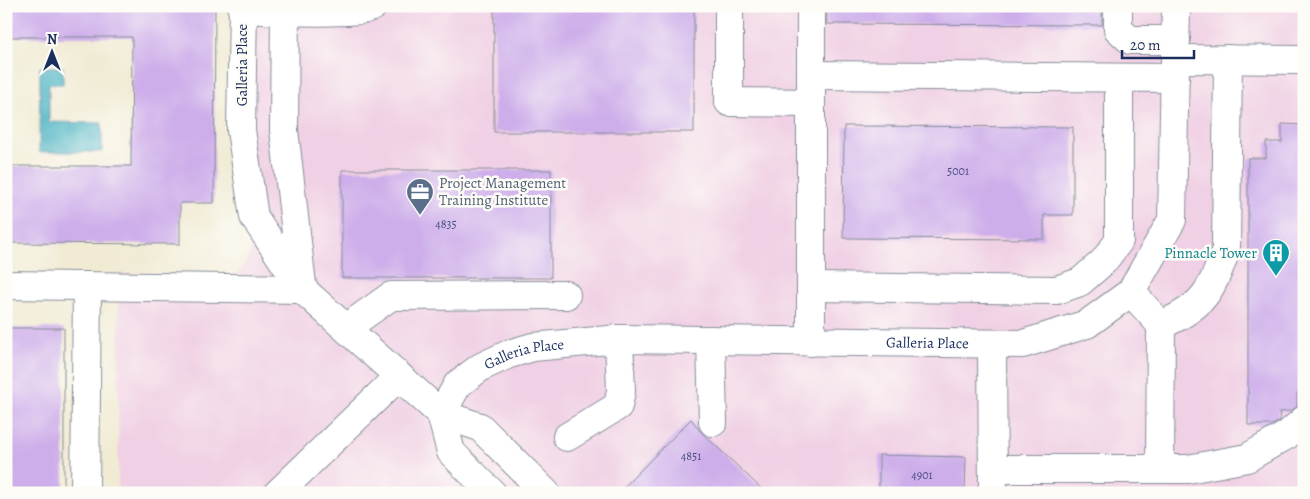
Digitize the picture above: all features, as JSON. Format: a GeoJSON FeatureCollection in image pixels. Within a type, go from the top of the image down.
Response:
{"type":"FeatureCollection","features":[{"type":"Feature","properties":{"kind":"lane"},"geometry":{"type":"LineString","coordinates":[[242,8],[350,11],[370,9],[373,6]]}},
{"type":"Feature","properties":{"kind":"lane"},"geometry":{"type":"LineString","coordinates":[[729,6],[728,102],[811,102]]}},
{"type":"Feature","properties":{"kind":"lane"},"geometry":{"type":"LineString","coordinates":[[811,6],[812,342]]}},
{"type":"Feature","properties":{"kind":"lane"},"geometry":{"type":"LineString","coordinates":[[1118,6],[1118,29],[1130,40],[1175,59]]}},
{"type":"Feature","properties":{"kind":"lane","name":"Galleria Place"},"geometry":{"type":"LineString","coordinates":[[441,414],[458,384],[481,367],[510,354],[533,347],[619,339],[1023,344],[1086,324],[1131,292],[1172,220],[1176,6]]}},
{"type":"Feature","properties":{"kind":"lane","name":"Galleria Place"},"geometry":{"type":"LineString","coordinates":[[242,8],[242,130],[254,217],[302,289],[441,414],[480,427],[546,493]]}},
{"type":"Feature","properties":{"kind":"lane"},"geometry":{"type":"LineString","coordinates":[[6,285],[302,289],[284,130],[285,8]]}},
{"type":"Feature","properties":{"kind":"lane"},"geometry":{"type":"LineString","coordinates":[[811,74],[1119,78],[1175,59],[1304,60]]}},
{"type":"Feature","properties":{"kind":"lane"},"geometry":{"type":"LineString","coordinates":[[1161,325],[1184,315],[1202,301],[1216,276],[1226,250],[1228,59]]}},
{"type":"Feature","properties":{"kind":"lane"},"geometry":{"type":"LineString","coordinates":[[811,287],[1057,290],[1080,282],[1103,262],[1119,241],[1119,78]]}},
{"type":"Feature","properties":{"kind":"lane"},"geometry":{"type":"LineString","coordinates":[[85,493],[87,286]]}},
{"type":"Feature","properties":{"kind":"lane"},"geometry":{"type":"LineString","coordinates":[[1131,292],[1161,325],[1160,469]]}},
{"type":"Feature","properties":{"kind":"lane"},"geometry":{"type":"LineString","coordinates":[[346,328],[391,296],[566,295]]}},
{"type":"Feature","properties":{"kind":"lane"},"geometry":{"type":"LineString","coordinates":[[567,438],[618,406],[621,391],[619,339]]}},
{"type":"Feature","properties":{"kind":"lane"},"geometry":{"type":"LineString","coordinates":[[711,340],[713,422]]}},
{"type":"Feature","properties":{"kind":"lane"},"geometry":{"type":"LineString","coordinates":[[992,344],[993,481],[1160,469],[1188,469],[1247,458],[1287,435],[1304,420]]}},
{"type":"Feature","properties":{"kind":"lane"},"geometry":{"type":"LineString","coordinates":[[278,493],[399,376]]}},
{"type":"Feature","properties":{"kind":"lane"},"geometry":{"type":"LineString","coordinates":[[441,414],[451,452],[492,493]]}},
{"type":"Feature","properties":{"kind":"shaded area"},"geometry":{"type":"Polygon","coordinates":[[[233,6],[1304,6],[1304,493],[118,493],[119,274],[238,274],[251,253],[233,168],[233,6]]]}},
{"type":"Feature","properties":{"kind":"water"},"geometry":{"type":"Polygon","coordinates":[[[40,67],[63,67],[63,84],[49,84],[49,122],[102,123],[102,152],[39,152],[40,67]]]}},
{"type":"Feature","properties":{"kind":"building"},"geometry":{"type":"Polygon","coordinates":[[[6,6],[215,6],[214,203],[180,203],[180,244],[6,243],[6,166],[131,166],[132,37],[6,37],[6,6]]]}},
{"type":"Feature","properties":{"kind":"building"},"geometry":{"type":"Polygon","coordinates":[[[494,6],[694,6],[694,132],[494,132],[494,6]]]}},
{"type":"Feature","properties":{"kind":"building"},"geometry":{"type":"Polygon","coordinates":[[[827,6],[1102,6],[1102,25],[827,24],[827,6]]]}},
{"type":"Feature","properties":{"kind":"building","name":"Pinnacle Tower"},"geometry":{"type":"Polygon","coordinates":[[[1282,124],[1304,125],[1304,393],[1297,393],[1297,407],[1290,411],[1279,412],[1280,420],[1278,422],[1272,425],[1248,425],[1248,158],[1266,158],[1266,142],[1282,142],[1282,124]]]}},
{"type":"Feature","properties":{"kind":"building"},"geometry":{"type":"Polygon","coordinates":[[[844,126],[1073,127],[1073,215],[1044,215],[1044,239],[843,238],[844,126]]]}},
{"type":"Feature","properties":{"kind":"building"},"geometry":{"type":"Polygon","coordinates":[[[342,170],[551,170],[551,278],[342,278],[342,170]]]}},
{"type":"Feature","properties":{"kind":"building"},"geometry":{"type":"Polygon","coordinates":[[[6,328],[64,328],[64,493],[6,493],[6,328]]]}},
{"type":"Feature","properties":{"kind":"building"},"geometry":{"type":"Polygon","coordinates":[[[691,419],[700,431],[766,493],[618,493],[691,419]]]}},
{"type":"Feature","properties":{"kind":"building"},"geometry":{"type":"Polygon","coordinates":[[[879,455],[966,457],[965,493],[879,493],[879,455]]]}},
{"type":"Feature","properties":{"kind":"place","name":"Project Management Training Institute"},"geometry":{"type":"Point","coordinates":[420,216]}},
{"type":"Feature","properties":{"kind":"place","name":"Pinnacle Tower"},"geometry":{"type":"Point","coordinates":[1276,277]}}]}
